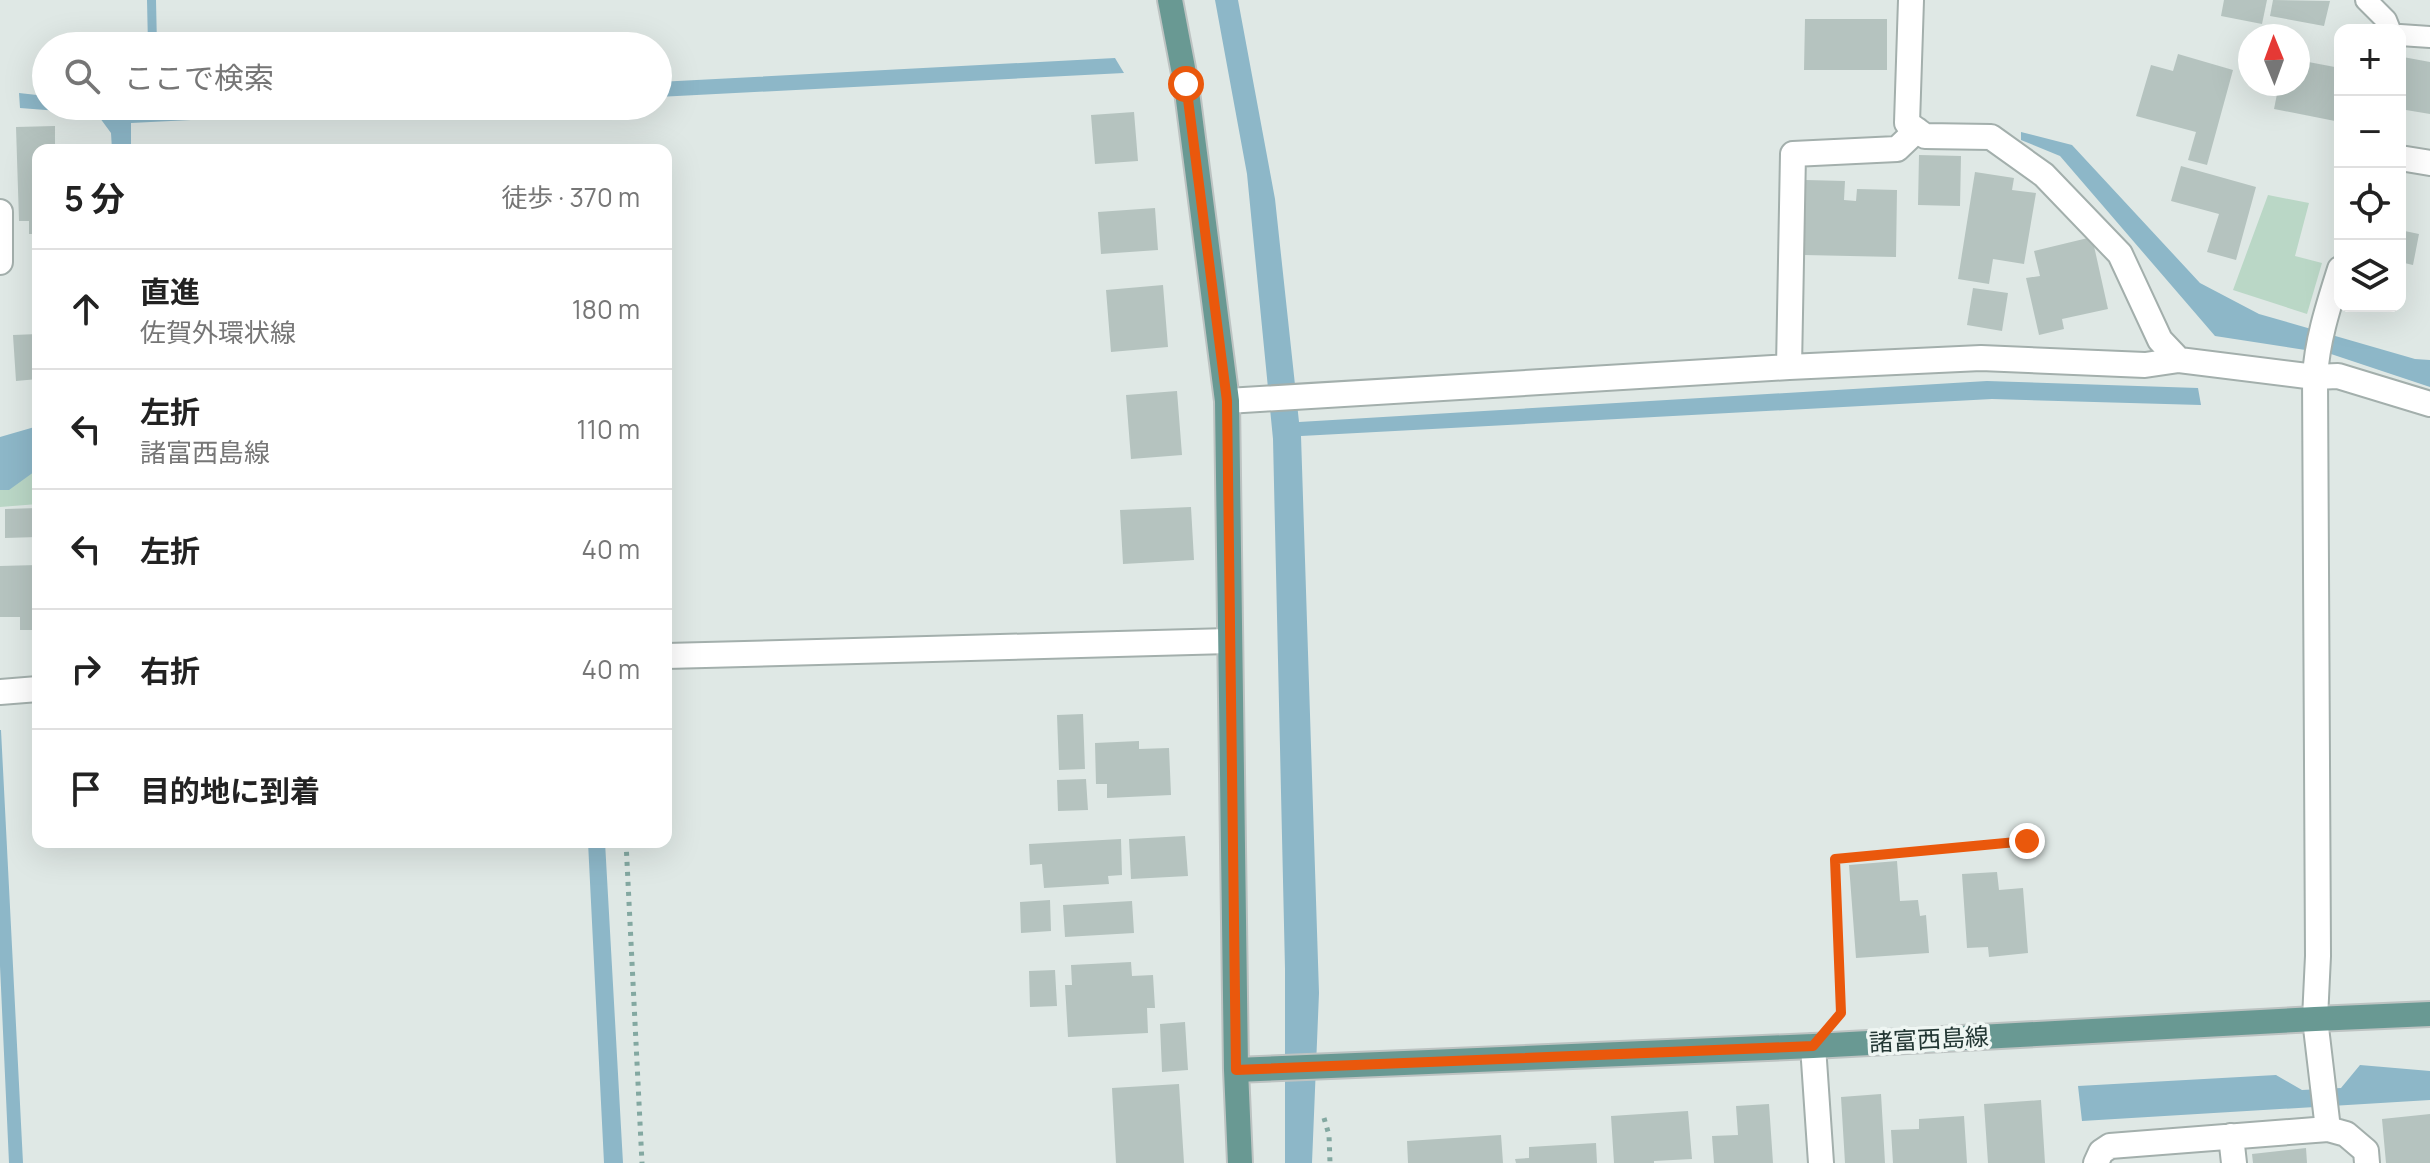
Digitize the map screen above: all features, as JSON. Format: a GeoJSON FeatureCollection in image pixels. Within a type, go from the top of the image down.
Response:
{"type":"FeatureCollection","features":[{"type":"Feature","properties":{"kind":"main road"},"geometry":{"type":"LineString","coordinates":[[1170,0],[1186,84],[1227,401],[1236,1070],[1240,1163]]}},
{"type":"Feature","properties":{"kind":"main road","name":"諸富西島線"},"geometry":{"type":"LineString","coordinates":[[1236,1070],[1813,1046],[2430,1014]]}},
{"type":"Feature","properties":{"kind":"street"},"geometry":{"type":"LineString","coordinates":[[1911,0],[1907,123],[1925,136],[1991,137],[2044,175],[2120,254],[2160,340],[2179,360]]}},
{"type":"Feature","properties":{"kind":"street"},"geometry":{"type":"LineString","coordinates":[[1789,367],[1793,154],[1897,149],[1917,130]]}},
{"type":"Feature","properties":{"kind":"street"},"geometry":{"type":"LineString","coordinates":[[2406,159],[2430,163]]}},
{"type":"Feature","properties":{"kind":"street"},"geometry":{"type":"LineString","coordinates":[[0,212],[0,262]]}},
{"type":"Feature","properties":{"kind":"street"},"geometry":{"type":"LineString","coordinates":[[2328,1129],[2315,1019],[2318,956],[2315,368],[2323,323],[2334,288]]}},
{"type":"Feature","properties":{"kind":"street"},"geometry":{"type":"LineString","coordinates":[[1227,401],[1981,358],[2145,365],[2179,360],[2315,368],[2430,404]]}},
{"type":"Feature","properties":{"kind":"street"},"geometry":{"type":"LineString","coordinates":[[672,656],[1229,641]]}},
{"type":"Feature","properties":{"kind":"street"},"geometry":{"type":"LineString","coordinates":[[0,692],[32,689]]}},
{"type":"Feature","properties":{"kind":"street"},"geometry":{"type":"LineString","coordinates":[[1813,1046],[1821,1163]]}},
{"type":"Feature","properties":{"kind":"street"},"geometry":{"type":"LineString","coordinates":[[2096,1163],[2101,1152],[2110,1146],[2328,1129],[2346,1134],[2366,1151],[2367,1163]]}},
{"type":"Feature","properties":{"kind":"street"},"geometry":{"type":"LineString","coordinates":[[2231,1136],[2234,1163]]}},
{"type":"Feature","properties":{"kind":"lane"},"geometry":{"type":"LineString","coordinates":[[2366,0],[2388,24]]}},
{"type":"Feature","properties":{"kind":"lane"},"geometry":{"type":"LineString","coordinates":[[2406,35],[2430,37]]}},
{"type":"Feature","properties":{"kind":"path"},"geometry":{"type":"LineString","coordinates":[[1813,1046],[1841,1013],[1835,859],[2027,841]]}},
{"type":"Feature","properties":{"kind":"path"},"geometry":{"type":"LineString","coordinates":[[626,848],[642,1163]]}},
{"type":"Feature","properties":{"kind":"path"},"geometry":{"type":"LineString","coordinates":[[1324,1118],[1329,1135],[1330,1163]]}},
{"type":"Feature","properties":{"kind":"green space"},"geometry":{"type":"Polygon","coordinates":[[[2268,195],[2309,203],[2295,256],[2322,263],[2307,314],[2233,290],[2268,195]]]}},
{"type":"Feature","properties":{"kind":"green space"},"geometry":{"type":"Polygon","coordinates":[[[32,434],[32,504],[0,507],[0,446],[32,434]]]}},
{"type":"Feature","properties":{"kind":"water"},"geometry":{"type":"Polygon","coordinates":[[[147,0],[156,0],[157,32],[148,32],[147,0]]]}},
{"type":"Feature","properties":{"kind":"water"},"geometry":{"type":"Polygon","coordinates":[[[1215,0],[1238,0],[1275,199],[1299,422],[1987,381],[2198,388],[2201,405],[1992,399],[1301,436],[1319,993],[1312,1163],[1285,1163],[1285,969],[1273,439],[1247,174],[1215,0]]]}},
{"type":"Feature","properties":{"kind":"water"},"geometry":{"type":"Polygon","coordinates":[[[1115,58],[1124,73],[672,96],[672,81],[1115,58]]]}},
{"type":"Feature","properties":{"kind":"water"},"geometry":{"type":"Polygon","coordinates":[[[19,93],[32,94],[32,109],[20,108],[19,93]]]}},
{"type":"Feature","properties":{"kind":"water"},"geometry":{"type":"Polygon","coordinates":[[[101,120],[191,120],[131,123],[131,144],[112,144],[111,133],[101,120]]]}},
{"type":"Feature","properties":{"kind":"water"},"geometry":{"type":"Polygon","coordinates":[[[2021,132],[2072,145],[2200,283],[2259,314],[2415,359],[2430,360],[2430,387],[2331,354],[2215,336],[2060,156],[2021,140],[2021,132]]]}},
{"type":"Feature","properties":{"kind":"water"},"geometry":{"type":"Polygon","coordinates":[[[32,428],[32,473],[9,490],[0,490],[0,437],[32,428]]]}},
{"type":"Feature","properties":{"kind":"water"},"geometry":{"type":"Polygon","coordinates":[[[0,730],[23,1163],[9,1163],[0,966],[0,730]]]}},
{"type":"Feature","properties":{"kind":"water"},"geometry":{"type":"Polygon","coordinates":[[[588,848],[605,848],[623,1163],[604,1163],[588,848]]]}},
{"type":"Feature","properties":{"kind":"water"},"geometry":{"type":"Polygon","coordinates":[[[2360,1065],[2430,1071],[2430,1100],[2082,1121],[2078,1086],[2276,1075],[2302,1090],[2341,1088],[2360,1065]]]}},
{"type":"Feature","properties":{"kind":"building"},"geometry":{"type":"Polygon","coordinates":[[[2224,0],[2267,0],[2262,24],[2221,16],[2224,0]]]}},
{"type":"Feature","properties":{"kind":"building"},"geometry":{"type":"Polygon","coordinates":[[[2273,0],[2330,1],[2324,26],[2270,16],[2273,0]]]}},
{"type":"Feature","properties":{"kind":"building"},"geometry":{"type":"Polygon","coordinates":[[[1805,19],[1887,19],[1887,70],[1804,70],[1805,19]]]}},
{"type":"Feature","properties":{"kind":"building"},"geometry":{"type":"Polygon","coordinates":[[[2178,54],[2233,70],[2207,165],[2188,160],[2196,132],[2136,116],[2151,65],[2173,71],[2178,54]]]}},
{"type":"Feature","properties":{"kind":"building"},"geometry":{"type":"Polygon","coordinates":[[[2406,58],[2430,62],[2430,114],[2406,110],[2406,58]]]}},
{"type":"Feature","properties":{"kind":"building"},"geometry":{"type":"Polygon","coordinates":[[[2310,62],[2334,67],[2334,121],[2274,109],[2277,96],[2310,96],[2310,62]]]}},
{"type":"Feature","properties":{"kind":"building"},"geometry":{"type":"Polygon","coordinates":[[[1134,112],[1138,161],[1095,164],[1091,115],[1134,112]]]}},
{"type":"Feature","properties":{"kind":"building"},"geometry":{"type":"Polygon","coordinates":[[[55,126],[55,144],[32,144],[32,234],[29,234],[29,221],[19,221],[16,127],[55,126]]]}},
{"type":"Feature","properties":{"kind":"building"},"geometry":{"type":"Polygon","coordinates":[[[1919,155],[1961,156],[1960,206],[1918,205],[1919,155]]]}},
{"type":"Feature","properties":{"kind":"building"},"geometry":{"type":"Polygon","coordinates":[[[2181,166],[2256,187],[2236,260],[2207,252],[2219,214],[2171,201],[2181,166]]]}},
{"type":"Feature","properties":{"kind":"building"},"geometry":{"type":"Polygon","coordinates":[[[1975,172],[2014,178],[2012,190],[2036,193],[2024,264],[1993,259],[1989,284],[1958,279],[1975,172]]]}},
{"type":"Feature","properties":{"kind":"building"},"geometry":{"type":"Polygon","coordinates":[[[1806,180],[1845,181],[1844,200],[1856,201],[1857,189],[1897,190],[1896,257],[1804,255],[1806,180]]]}},
{"type":"Feature","properties":{"kind":"building"},"geometry":{"type":"Polygon","coordinates":[[[1155,208],[1158,250],[1101,254],[1098,212],[1155,208]]]}},
{"type":"Feature","properties":{"kind":"building"},"geometry":{"type":"Polygon","coordinates":[[[2406,231],[2419,234],[2413,265],[2406,263],[2406,231]]]}},
{"type":"Feature","properties":{"kind":"building"},"geometry":{"type":"Polygon","coordinates":[[[2092,237],[2108,309],[2062,319],[2064,329],[2039,335],[2026,278],[2040,276],[2034,251],[2092,237]]]}},
{"type":"Feature","properties":{"kind":"building"},"geometry":{"type":"Polygon","coordinates":[[[1163,285],[1168,347],[1111,352],[1106,290],[1163,285]]]}},
{"type":"Feature","properties":{"kind":"building"},"geometry":{"type":"Polygon","coordinates":[[[1973,288],[2008,293],[2002,331],[1967,325],[1973,288]]]}},
{"type":"Feature","properties":{"kind":"building"},"geometry":{"type":"Polygon","coordinates":[[[32,334],[32,380],[16,381],[13,335],[32,334]]]}},
{"type":"Feature","properties":{"kind":"building"},"geometry":{"type":"Polygon","coordinates":[[[1177,391],[1182,455],[1131,459],[1126,395],[1177,391]]]}},
{"type":"Feature","properties":{"kind":"building"},"geometry":{"type":"Polygon","coordinates":[[[1191,507],[1194,560],[1123,564],[1120,510],[1191,507]]]}},
{"type":"Feature","properties":{"kind":"building"},"geometry":{"type":"Polygon","coordinates":[[[32,508],[32,537],[5,538],[5,509],[32,508]]]}},
{"type":"Feature","properties":{"kind":"building"},"geometry":{"type":"Polygon","coordinates":[[[32,565],[32,630],[20,630],[20,617],[0,617],[0,566],[32,565]]]}},
{"type":"Feature","properties":{"kind":"building"},"geometry":{"type":"Polygon","coordinates":[[[1083,714],[1085,769],[1059,770],[1057,715],[1083,714]]]}},
{"type":"Feature","properties":{"kind":"building"},"geometry":{"type":"Polygon","coordinates":[[[1139,741],[1139,749],[1169,748],[1171,795],[1107,798],[1107,784],[1096,784],[1095,743],[1139,741]]]}},
{"type":"Feature","properties":{"kind":"building"},"geometry":{"type":"Polygon","coordinates":[[[1086,779],[1088,810],[1058,811],[1057,780],[1086,779]]]}},
{"type":"Feature","properties":{"kind":"building"},"geometry":{"type":"Polygon","coordinates":[[[1185,836],[1188,876],[1131,879],[1129,839],[1185,836]]]}},
{"type":"Feature","properties":{"kind":"building"},"geometry":{"type":"Polygon","coordinates":[[[1121,839],[1122,875],[1108,876],[1109,884],[1044,888],[1042,864],[1030,865],[1029,844],[1121,839]]]}},
{"type":"Feature","properties":{"kind":"building"},"geometry":{"type":"Polygon","coordinates":[[[1897,861],[1900,901],[1918,900],[1920,916],[1926,915],[1929,953],[1856,958],[1849,865],[1897,861]]]}},
{"type":"Feature","properties":{"kind":"building"},"geometry":{"type":"Polygon","coordinates":[[[1997,872],[1999,890],[2023,888],[2028,953],[1989,957],[1988,947],[1967,948],[1962,874],[1997,872]]]}},
{"type":"Feature","properties":{"kind":"building"},"geometry":{"type":"Polygon","coordinates":[[[1050,900],[1051,931],[1021,933],[1020,902],[1050,900]]]}},
{"type":"Feature","properties":{"kind":"building"},"geometry":{"type":"Polygon","coordinates":[[[1132,901],[1134,933],[1065,937],[1063,905],[1132,901]]]}},
{"type":"Feature","properties":{"kind":"building"},"geometry":{"type":"Polygon","coordinates":[[[1131,962],[1132,976],[1153,975],[1155,1008],[1147,1008],[1148,1033],[1068,1037],[1065,985],[1072,985],[1071,965],[1131,962]]]}},
{"type":"Feature","properties":{"kind":"building"},"geometry":{"type":"Polygon","coordinates":[[[1055,970],[1057,1006],[1030,1007],[1029,971],[1055,970]]]}},
{"type":"Feature","properties":{"kind":"building"},"geometry":{"type":"Polygon","coordinates":[[[1185,1022],[1188,1070],[1162,1072],[1160,1024],[1185,1022]]]}},
{"type":"Feature","properties":{"kind":"building"},"geometry":{"type":"Polygon","coordinates":[[[1179,1084],[1184,1163],[1116,1163],[1112,1088],[1179,1084]]]}},
{"type":"Feature","properties":{"kind":"building"},"geometry":{"type":"Polygon","coordinates":[[[1881,1094],[1885,1163],[1845,1163],[1841,1097],[1881,1094]]]}},
{"type":"Feature","properties":{"kind":"building"},"geometry":{"type":"Polygon","coordinates":[[[2041,1100],[2045,1163],[1988,1163],[1984,1104],[2041,1100]]]}},
{"type":"Feature","properties":{"kind":"building"},"geometry":{"type":"Polygon","coordinates":[[[1769,1104],[1773,1163],[1714,1163],[1712,1136],[1738,1135],[1736,1106],[1769,1104]]]}},
{"type":"Feature","properties":{"kind":"building"},"geometry":{"type":"Polygon","coordinates":[[[1688,1111],[1692,1159],[1614,1163],[1611,1116],[1688,1111]]]}},
{"type":"Feature","properties":{"kind":"building"},"geometry":{"type":"Polygon","coordinates":[[[2430,1114],[2430,1163],[2386,1163],[2382,1119],[2430,1114]]]}},
{"type":"Feature","properties":{"kind":"building"},"geometry":{"type":"Polygon","coordinates":[[[1964,1116],[1967,1163],[1893,1163],[1891,1130],[1919,1129],[1919,1119],[1964,1116]]]}},
{"type":"Feature","properties":{"kind":"building"},"geometry":{"type":"Polygon","coordinates":[[[1501,1135],[1503,1163],[1408,1163],[1407,1141],[1501,1135]]]}},
{"type":"Feature","properties":{"kind":"building"},"geometry":{"type":"Polygon","coordinates":[[[1596,1143],[1597,1163],[1516,1163],[1515,1159],[1529,1158],[1529,1147],[1596,1143]]]}},
{"type":"Feature","properties":{"kind":"building"},"geometry":{"type":"Polygon","coordinates":[[[2306,1148],[2307,1163],[2253,1163],[2252,1154],[2306,1148]]]}},
{"type":"Feature","properties":{"kind":"route"},"geometry":{"type":"LineString","coordinates":[[1186,84],[1227,401],[1236,1070],[1813,1046],[1841,1013],[1835,859],[2027,841]]}}]}
